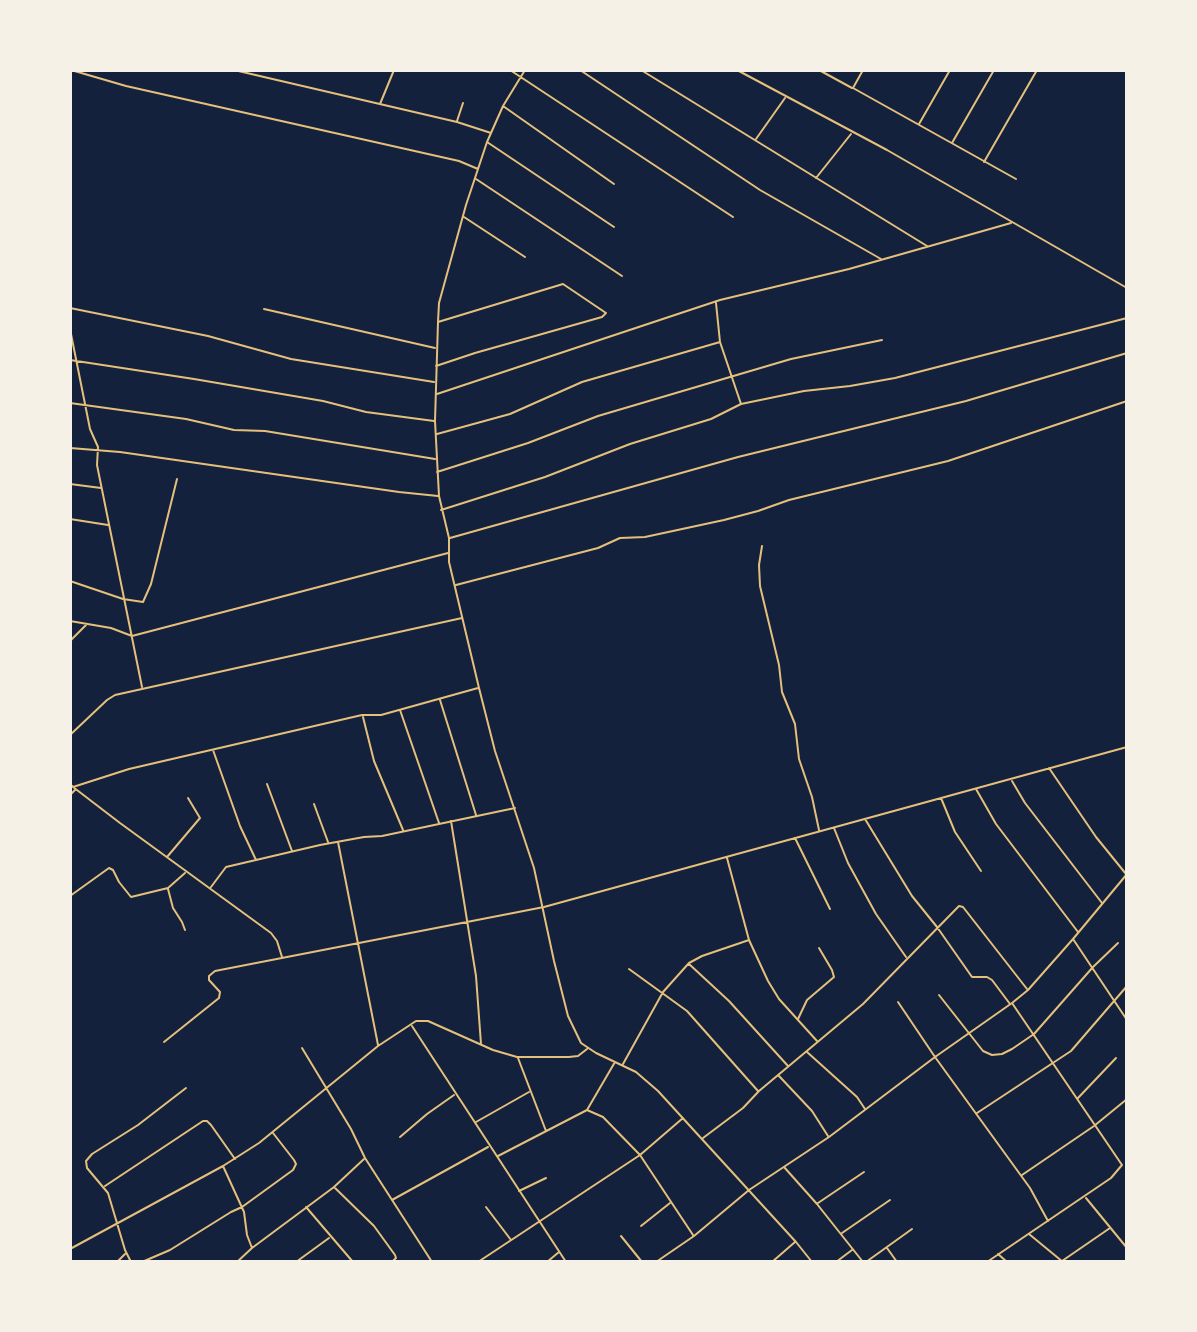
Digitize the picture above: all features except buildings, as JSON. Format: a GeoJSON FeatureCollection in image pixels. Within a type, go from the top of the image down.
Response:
{"type":"FeatureCollection","features":[{"type":"Feature","properties":{"kind":"street"},"geometry":{"type":"LineString","coordinates":[[71,70],[126,86],[459,161],[479,169]]}},
{"type":"Feature","properties":{"kind":"street"},"geometry":{"type":"LineString","coordinates":[[234,70],[457,122],[492,133]]}},
{"type":"Feature","properties":{"kind":"street"},"geometry":{"type":"LineString","coordinates":[[263,75],[265,70]]}},
{"type":"Feature","properties":{"kind":"street"},"geometry":{"type":"LineString","coordinates":[[380,104],[394,70]]}},
{"type":"Feature","properties":{"kind":"street"},"geometry":{"type":"LineString","coordinates":[[510,70],[733,217]]}},
{"type":"Feature","properties":{"kind":"street"},"geometry":{"type":"LineString","coordinates":[[525,70],[503,106],[488,142],[463,216],[439,303],[435,366],[439,496],[449,538],[448,552],[479,688],[495,751],[544,907],[568,1016],[581,1043],[587,1049],[636,1072],[650,1084],[703,1138],[811,1262]]}},
{"type":"Feature","properties":{"kind":"street"},"geometry":{"type":"LineString","coordinates":[[580,70],[760,190],[882,260]]}},
{"type":"Feature","properties":{"kind":"street"},"geometry":{"type":"LineString","coordinates":[[641,70],[928,247]]}},
{"type":"Feature","properties":{"kind":"street"},"geometry":{"type":"LineString","coordinates":[[737,70],[887,150],[1127,288]]}},
{"type":"Feature","properties":{"kind":"street"},"geometry":{"type":"LineString","coordinates":[[853,88],[863,70]]}},
{"type":"Feature","properties":{"kind":"street"},"geometry":{"type":"LineString","coordinates":[[918,125],[950,70]]}},
{"type":"Feature","properties":{"kind":"street"},"geometry":{"type":"LineString","coordinates":[[951,144],[994,70]]}},
{"type":"Feature","properties":{"kind":"street"},"geometry":{"type":"LineString","coordinates":[[984,162],[1037,70]]}},
{"type":"Feature","properties":{"kind":"street"},"geometry":{"type":"LineString","coordinates":[[822,71],[1016,179]]}},
{"type":"Feature","properties":{"kind":"street"},"geometry":{"type":"LineString","coordinates":[[755,139],[786,97]]}},
{"type":"Feature","properties":{"kind":"street"},"geometry":{"type":"LineString","coordinates":[[457,122],[463,103]]}},
{"type":"Feature","properties":{"kind":"street"},"geometry":{"type":"LineString","coordinates":[[696,103],[817,179]]}},
{"type":"Feature","properties":{"kind":"street"},"geometry":{"type":"LineString","coordinates":[[503,106],[614,184]]}},
{"type":"Feature","properties":{"kind":"street"},"geometry":{"type":"LineString","coordinates":[[817,179],[852,132]]}},
{"type":"Feature","properties":{"kind":"street"},"geometry":{"type":"LineString","coordinates":[[488,142],[614,227]]}},
{"type":"Feature","properties":{"kind":"street"},"geometry":{"type":"LineString","coordinates":[[475,178],[622,276]]}},
{"type":"Feature","properties":{"kind":"street"},"geometry":{"type":"LineString","coordinates":[[463,216],[525,257]]}},
{"type":"Feature","properties":{"kind":"street"},"geometry":{"type":"LineString","coordinates":[[436,394],[716,302],[882,260],[1011,223]]}},
{"type":"Feature","properties":{"kind":"street"},"geometry":{"type":"LineString","coordinates":[[435,366],[602,317],[606,313],[563,284],[438,322]]}},
{"type":"Feature","properties":{"kind":"street"},"geometry":{"type":"LineString","coordinates":[[716,302],[720,342],[741,404]]}},
{"type":"Feature","properties":{"kind":"street"},"geometry":{"type":"LineString","coordinates":[[70,308],[208,336],[291,359],[435,382]]}},
{"type":"Feature","properties":{"kind":"street"},"geometry":{"type":"LineString","coordinates":[[264,309],[436,348]]}},
{"type":"Feature","properties":{"kind":"street"},"geometry":{"type":"LineString","coordinates":[[442,510],[710,419],[741,404],[804,391],[895,378],[1127,318]]}},
{"type":"Feature","properties":{"kind":"street"},"geometry":{"type":"LineString","coordinates":[[70,329],[97,451],[123,599],[142,687]]}},
{"type":"Feature","properties":{"kind":"street"},"geometry":{"type":"LineString","coordinates":[[437,472],[528,443],[598,416],[791,359],[881,341]]}},
{"type":"Feature","properties":{"kind":"street"},"geometry":{"type":"LineString","coordinates":[[436,434],[510,414],[582,382],[720,342]]}},
{"type":"Feature","properties":{"kind":"street"},"geometry":{"type":"LineString","coordinates":[[449,538],[738,457],[966,401],[1127,353]]}},
{"type":"Feature","properties":{"kind":"street"},"geometry":{"type":"LineString","coordinates":[[70,360],[323,401],[366,412],[435,421]]}},
{"type":"Feature","properties":{"kind":"street"},"geometry":{"type":"LineString","coordinates":[[455,585],[598,548],[620,538],[645,537],[724,520],[758,512],[789,500],[948,461],[1127,401]]}},
{"type":"Feature","properties":{"kind":"street"},"geometry":{"type":"LineString","coordinates":[[70,403],[436,459]]}},
{"type":"Feature","properties":{"kind":"street"},"geometry":{"type":"LineString","coordinates":[[70,448],[138,454],[439,496]]}},
{"type":"Feature","properties":{"kind":"street"},"geometry":{"type":"LineString","coordinates":[[70,581],[140,603],[146,598],[177,479]]}},
{"type":"Feature","properties":{"kind":"street"},"geometry":{"type":"LineString","coordinates":[[70,484],[102,488]]}},
{"type":"Feature","properties":{"kind":"street"},"geometry":{"type":"LineString","coordinates":[[70,519],[109,525]]}},
{"type":"Feature","properties":{"kind":"street"},"geometry":{"type":"LineString","coordinates":[[762,546],[760,586],[779,665],[782,692],[795,724],[799,759],[812,797],[819,831]]}},
{"type":"Feature","properties":{"kind":"street"},"geometry":{"type":"LineString","coordinates":[[70,621],[111,628],[132,636],[448,552]]}},
{"type":"Feature","properties":{"kind":"street"},"geometry":{"type":"LineString","coordinates":[[70,735],[107,700],[142,687],[463,618]]}},
{"type":"Feature","properties":{"kind":"street"},"geometry":{"type":"LineString","coordinates":[[70,640],[87,624]]}},
{"type":"Feature","properties":{"kind":"street"},"geometry":{"type":"LineString","coordinates":[[70,794],[75,788],[129,769],[362,715],[381,715],[479,688]]}},
{"type":"Feature","properties":{"kind":"street"},"geometry":{"type":"LineString","coordinates":[[440,699],[477,816]]}},
{"type":"Feature","properties":{"kind":"street"},"geometry":{"type":"LineString","coordinates":[[400,710],[440,824]]}},
{"type":"Feature","properties":{"kind":"street"},"geometry":{"type":"LineString","coordinates":[[362,715],[374,761],[403,831]]}},
{"type":"Feature","properties":{"kind":"street"},"geometry":{"type":"LineString","coordinates":[[164,1042],[219,998],[220,992],[209,980],[211,973],[467,920],[544,907],[1127,747]]}},
{"type":"Feature","properties":{"kind":"street"},"geometry":{"type":"LineString","coordinates":[[1122,749],[1127,755]]}},
{"type":"Feature","properties":{"kind":"street"},"geometry":{"type":"LineString","coordinates":[[213,750],[236,816],[256,860]]}},
{"type":"Feature","properties":{"kind":"street"},"geometry":{"type":"LineString","coordinates":[[656,1262],[694,1236],[749,1190],[829,1137],[1028,990],[1127,874],[1089,826],[1049,767]]}},
{"type":"Feature","properties":{"kind":"street"},"geometry":{"type":"LineString","coordinates":[[1011,779],[1025,803],[1102,904]]}},
{"type":"Feature","properties":{"kind":"street"},"geometry":{"type":"LineString","coordinates":[[70,784],[166,858],[271,933],[277,941],[282,958]]}},
{"type":"Feature","properties":{"kind":"street"},"geometry":{"type":"LineString","coordinates":[[267,784],[292,852]]}},
{"type":"Feature","properties":{"kind":"street"},"geometry":{"type":"LineString","coordinates":[[975,788],[996,824],[1079,933]]}},
{"type":"Feature","properties":{"kind":"street"},"geometry":{"type":"LineString","coordinates":[[940,797],[956,832],[981,871]]}},
{"type":"Feature","properties":{"kind":"street"},"geometry":{"type":"LineString","coordinates":[[166,858],[200,818],[188,798]]}},
{"type":"Feature","properties":{"kind":"street"},"geometry":{"type":"LineString","coordinates":[[314,804],[329,843]]}},
{"type":"Feature","properties":{"kind":"street"},"geometry":{"type":"LineString","coordinates":[[211,888],[226,867],[329,843],[515,808]]}},
{"type":"Feature","properties":{"kind":"street"},"geometry":{"type":"LineString","coordinates":[[864,818],[912,896],[972,977],[987,977],[998,986],[1034,1034],[1122,1165]]}},
{"type":"Feature","properties":{"kind":"street"},"geometry":{"type":"LineString","coordinates":[[451,821],[481,1022],[481,1045]]}},
{"type":"Feature","properties":{"kind":"street"},"geometry":{"type":"LineString","coordinates":[[834,827],[848,863],[876,914],[907,958]]}},
{"type":"Feature","properties":{"kind":"street"},"geometry":{"type":"LineString","coordinates":[[795,837],[830,909]]}},
{"type":"Feature","properties":{"kind":"street"},"geometry":{"type":"LineString","coordinates":[[338,842],[378,1046]]}},
{"type":"Feature","properties":{"kind":"street"},"geometry":{"type":"LineString","coordinates":[[726,856],[749,940],[768,981],[779,999],[818,1042]]}},
{"type":"Feature","properties":{"kind":"street"},"geometry":{"type":"LineString","coordinates":[[70,896],[109,868],[131,897],[168,888],[186,872]]}},
{"type":"Feature","properties":{"kind":"street"},"geometry":{"type":"LineString","coordinates":[[168,888],[173,908],[185,930]]}},
{"type":"Feature","properties":{"kind":"street"},"geometry":{"type":"LineString","coordinates":[[703,1138],[743,1108],[759,1091],[863,1004],[956,908],[963,907],[1028,990]]}},
{"type":"Feature","properties":{"kind":"street"},"geometry":{"type":"LineString","coordinates":[[1073,939],[1127,1020]]}},
{"type":"Feature","properties":{"kind":"street"},"geometry":{"type":"LineString","coordinates":[[622,1065],[663,992],[689,964],[702,956],[749,940]]}},
{"type":"Feature","properties":{"kind":"street"},"geometry":{"type":"LineString","coordinates":[[939,995],[983,1051],[992,1055],[1012,1049],[1034,1034],[1118,943]]}},
{"type":"Feature","properties":{"kind":"street"},"geometry":{"type":"LineString","coordinates":[[797,1020],[807,1000],[834,977],[818,948]]}},
{"type":"Feature","properties":{"kind":"street"},"geometry":{"type":"LineString","coordinates":[[689,964],[729,1002],[788,1066]]}},
{"type":"Feature","properties":{"kind":"street"},"geometry":{"type":"LineString","coordinates":[[629,969],[687,1011],[759,1091]]}},
{"type":"Feature","properties":{"kind":"street"},"geometry":{"type":"LineString","coordinates":[[977,1113],[1071,1051],[1127,986]]}},
{"type":"Feature","properties":{"kind":"street"},"geometry":{"type":"LineString","coordinates":[[898,1002],[1021,1176],[1048,1221]]}},
{"type":"Feature","properties":{"kind":"street"},"geometry":{"type":"LineString","coordinates":[[70,1248],[223,1166],[272,1133],[378,1046],[411,1024],[428,1021],[481,1045],[517,1057],[569,1058],[578,1056],[587,1049]]}},
{"type":"Feature","properties":{"kind":"street"},"geometry":{"type":"LineString","coordinates":[[411,1024],[566,1262]]}},
{"type":"Feature","properties":{"kind":"street"},"geometry":{"type":"LineString","coordinates":[[302,1048],[346,1120],[365,1158],[432,1262]]}},
{"type":"Feature","properties":{"kind":"street"},"geometry":{"type":"LineString","coordinates":[[806,1051],[857,1097],[866,1110]]}},
{"type":"Feature","properties":{"kind":"street"},"geometry":{"type":"LineString","coordinates":[[517,1057],[546,1132]]}},
{"type":"Feature","properties":{"kind":"street"},"geometry":{"type":"LineString","coordinates":[[1077,1098],[1116,1058]]}},
{"type":"Feature","properties":{"kind":"street"},"geometry":{"type":"LineString","coordinates":[[497,1156],[587,1110],[615,1061]]}},
{"type":"Feature","properties":{"kind":"street"},"geometry":{"type":"LineString","coordinates":[[778,1075],[812,1111],[829,1137]]}},
{"type":"Feature","properties":{"kind":"street"},"geometry":{"type":"LineString","coordinates":[[131,1262],[104,1186],[85,1164],[88,1157],[138,1125],[186,1088]]}},
{"type":"Feature","properties":{"kind":"street"},"geometry":{"type":"LineString","coordinates":[[474,1123],[530,1091]]}},
{"type":"Feature","properties":{"kind":"street"},"geometry":{"type":"LineString","coordinates":[[400,1137],[455,1094]]}},
{"type":"Feature","properties":{"kind":"street"},"geometry":{"type":"LineString","coordinates":[[1021,1176],[1094,1126],[1127,1098]]}},
{"type":"Feature","properties":{"kind":"street"},"geometry":{"type":"LineString","coordinates":[[587,1110],[603,1117],[640,1155],[694,1236]]}},
{"type":"Feature","properties":{"kind":"street"},"geometry":{"type":"LineString","coordinates":[[478,1262],[640,1155],[683,1118]]}},
{"type":"Feature","properties":{"kind":"street"},"geometry":{"type":"LineString","coordinates":[[104,1186],[203,1121],[211,1125],[235,1158]]}},
{"type":"Feature","properties":{"kind":"street"},"geometry":{"type":"LineString","coordinates":[[142,1262],[170,1250],[242,1208],[295,1167],[294,1160],[272,1133]]}},
{"type":"Feature","properties":{"kind":"street"},"geometry":{"type":"LineString","coordinates":[[391,1200],[490,1146]]}},
{"type":"Feature","properties":{"kind":"street"},"geometry":{"type":"LineString","coordinates":[[237,1262],[334,1186],[365,1158]]}},
{"type":"Feature","properties":{"kind":"street"},"geometry":{"type":"LineString","coordinates":[[986,1262],[1117,1173],[1127,1159]]}},
{"type":"Feature","properties":{"kind":"street"},"geometry":{"type":"LineString","coordinates":[[223,1166],[242,1208],[252,1248]]}},
{"type":"Feature","properties":{"kind":"street"},"geometry":{"type":"LineString","coordinates":[[783,1167],[864,1262],[912,1229]]}},
{"type":"Feature","properties":{"kind":"street"},"geometry":{"type":"LineString","coordinates":[[817,1204],[864,1172]]}},
{"type":"Feature","properties":{"kind":"street"},"geometry":{"type":"LineString","coordinates":[[519,1191],[546,1178]]}},
{"type":"Feature","properties":{"kind":"street"},"geometry":{"type":"LineString","coordinates":[[334,1186],[374,1226],[395,1255],[396,1258],[392,1262]]}},
{"type":"Feature","properties":{"kind":"street"},"geometry":{"type":"LineString","coordinates":[[1084,1196],[1127,1248]]}},
{"type":"Feature","properties":{"kind":"street"},"geometry":{"type":"LineString","coordinates":[[840,1233],[890,1200]]}},
{"type":"Feature","properties":{"kind":"street"},"geometry":{"type":"LineString","coordinates":[[641,1226],[671,1202]]}},
{"type":"Feature","properties":{"kind":"street"},"geometry":{"type":"LineString","coordinates":[[486,1207],[511,1240]]}},
{"type":"Feature","properties":{"kind":"street"},"geometry":{"type":"LineString","coordinates":[[306,1208],[354,1262]]}},
{"type":"Feature","properties":{"kind":"street"},"geometry":{"type":"LineString","coordinates":[[1029,1234],[1062,1261],[1110,1228]]}},
{"type":"Feature","properties":{"kind":"street"},"geometry":{"type":"LineString","coordinates":[[621,1236],[642,1262]]}},
{"type":"Feature","properties":{"kind":"street"},"geometry":{"type":"LineString","coordinates":[[296,1262],[331,1237]]}},
{"type":"Feature","properties":{"kind":"street"},"geometry":{"type":"LineString","coordinates":[[772,1262],[796,1242]]}},
{"type":"Feature","properties":{"kind":"street"},"geometry":{"type":"LineString","coordinates":[[887,1248],[897,1262]]}},
{"type":"Feature","properties":{"kind":"street"},"geometry":{"type":"LineString","coordinates":[[836,1262],[853,1249]]}},
{"type":"Feature","properties":{"kind":"street"},"geometry":{"type":"LineString","coordinates":[[547,1262],[559,1251]]}},
{"type":"Feature","properties":{"kind":"street"},"geometry":{"type":"LineString","coordinates":[[117,1262],[126,1253]]}},
{"type":"Feature","properties":{"kind":"street"},"geometry":{"type":"LineString","coordinates":[[999,1254],[1007,1262]]}}]}
